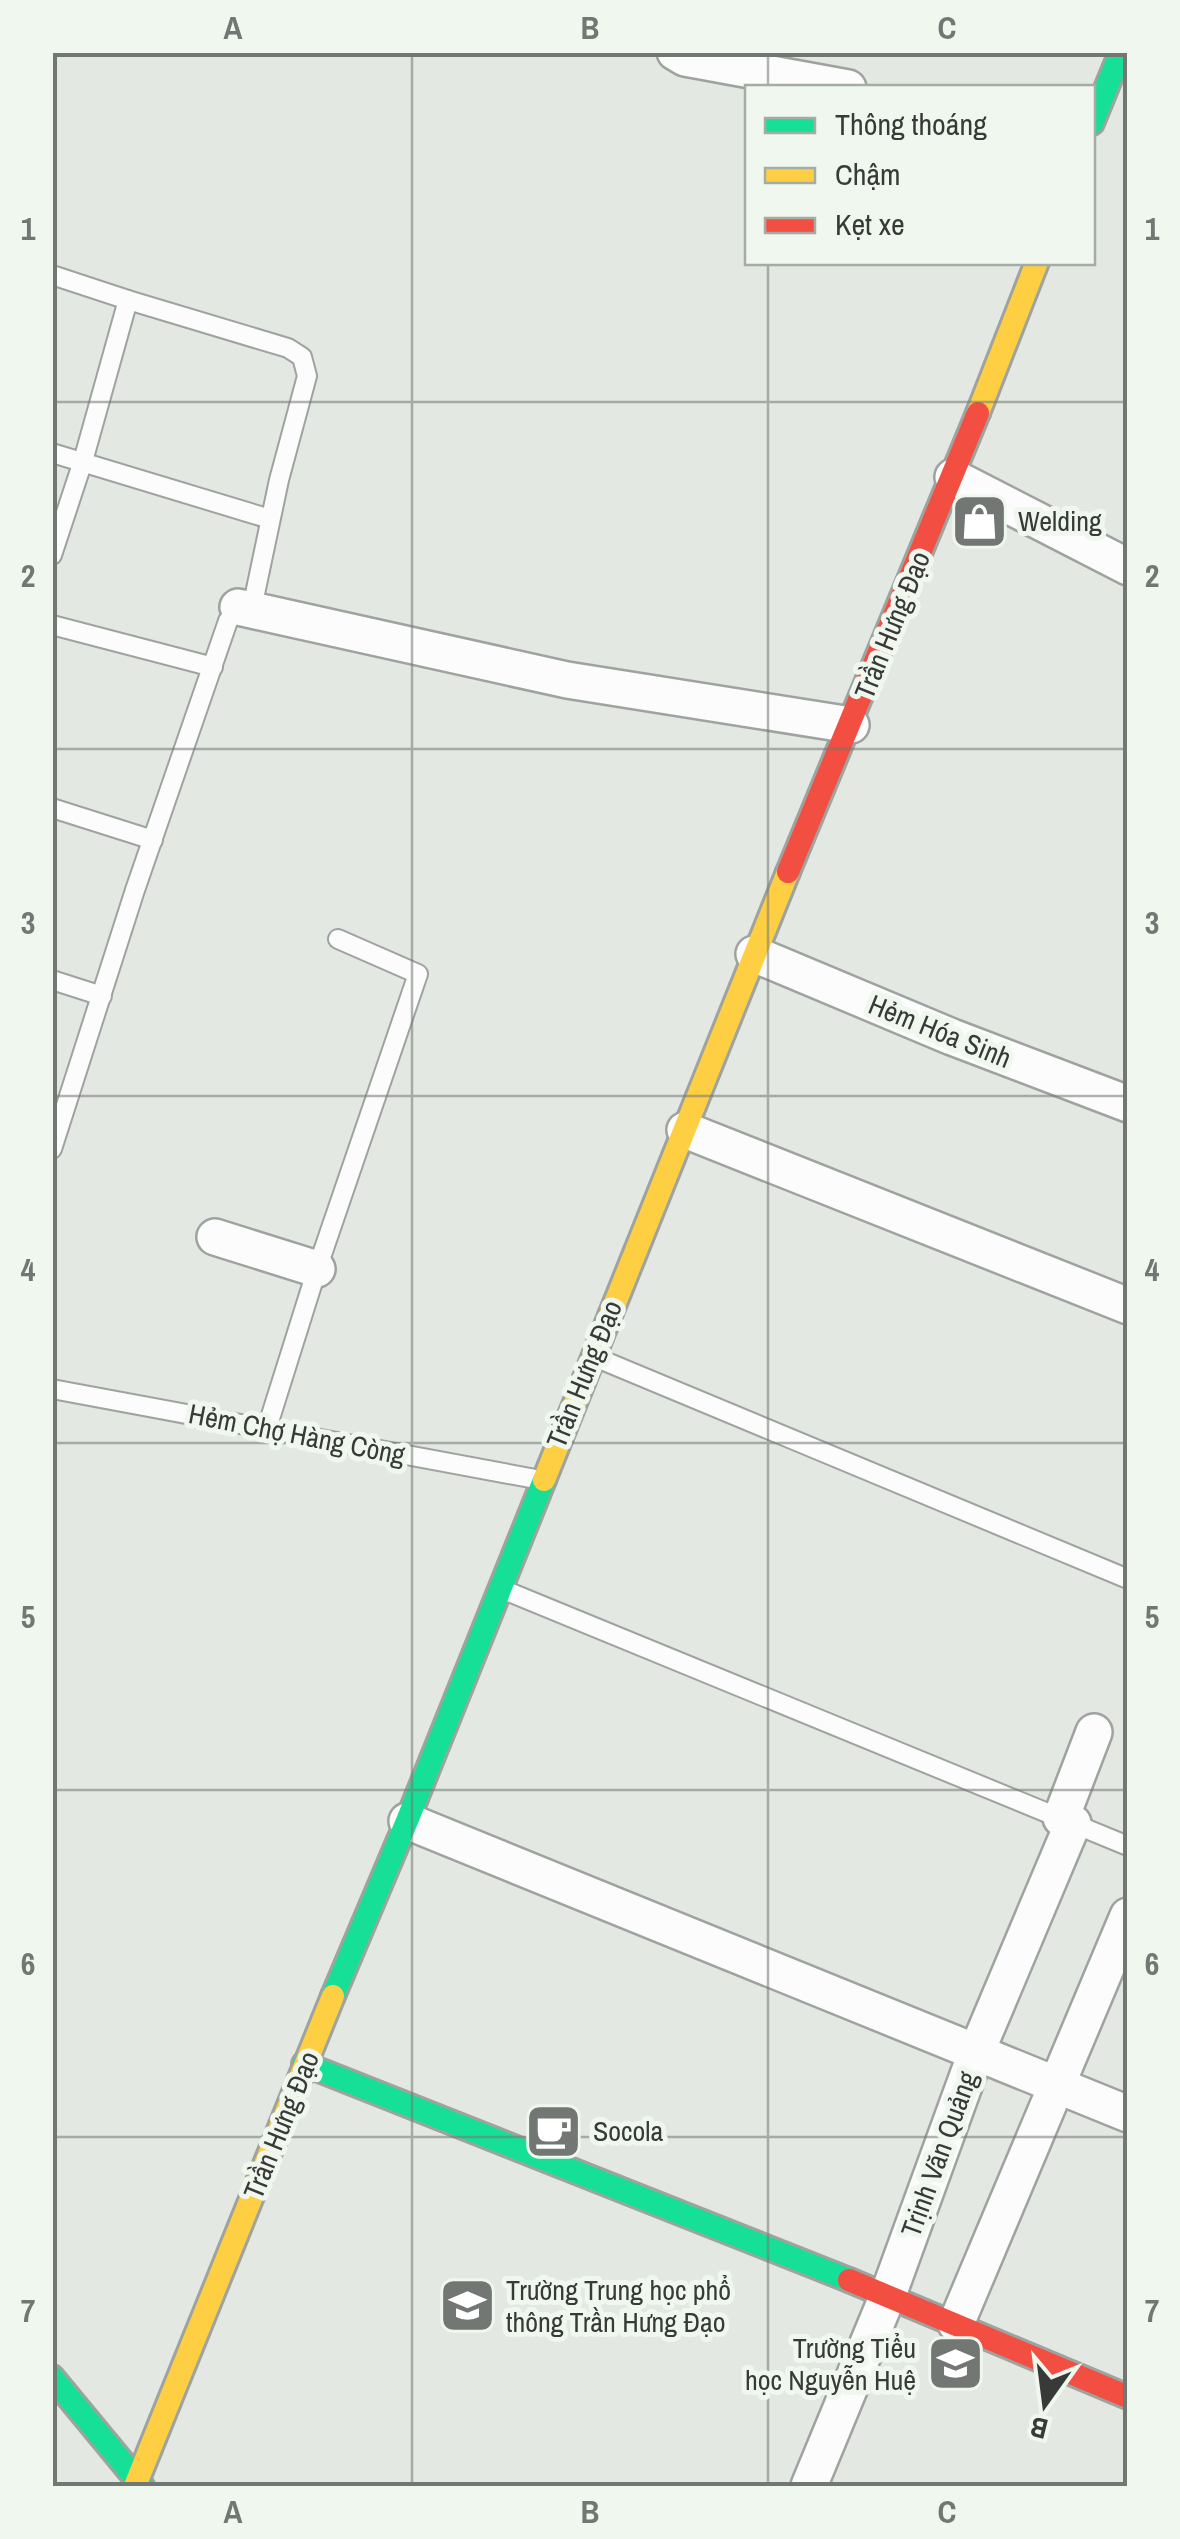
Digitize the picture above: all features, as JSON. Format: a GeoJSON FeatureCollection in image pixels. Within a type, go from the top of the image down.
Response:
{"type":"FeatureCollection","features":[{"type":"Feature","properties":{"kind":"street"},"geometry":{"type":"LineString","coordinates":[[675,52],[685,58],[832,85]]}},
{"type":"Feature","properties":{"kind":"street"},"geometry":{"type":"LineString","coordinates":[[1095,116],[1121,52]]}},
{"type":"Feature","properties":{"kind":"street","name":"Trần Hưng Đạo"},"geometry":{"type":"LineString","coordinates":[[138,2484],[304,2064],[407,1821],[541,1480],[953,477],[1036,265]]}},
{"type":"Feature","properties":{"kind":"street"},"geometry":{"type":"LineString","coordinates":[[953,477],[1128,567]]}},
{"type":"Feature","properties":{"kind":"street"},"geometry":{"type":"LineString","coordinates":[[245,608],[567,680],[851,725]]}},
{"type":"Feature","properties":{"kind":"street","name":"Hẻm Hóa Sinh"},"geometry":{"type":"LineString","coordinates":[[754,954],[1128,1104]]}},
{"type":"Feature","properties":{"kind":"street"},"geometry":{"type":"LineString","coordinates":[[685,1130],[1128,1306]]}},
{"type":"Feature","properties":{"kind":"street"},"geometry":{"type":"LineString","coordinates":[[214,1237],[317,1270]]}},
{"type":"Feature","properties":{"kind":"street","name":"Trịnh Văn Quảng"},"geometry":{"type":"LineString","coordinates":[[809,2486],[888,2295],[976,2053],[1067,1821],[1094,1732]]}},
{"type":"Feature","properties":{"kind":"street"},"geometry":{"type":"LineString","coordinates":[[407,1821],[1128,2114]]}},
{"type":"Feature","properties":{"kind":"street"},"geometry":{"type":"LineString","coordinates":[[956,2324],[1128,1916]]}},
{"type":"Feature","properties":{"kind":"street"},"geometry":{"type":"LineString","coordinates":[[304,2064],[888,2295],[1128,2397]]}},
{"type":"Feature","properties":{"kind":"street"},"geometry":{"type":"LineString","coordinates":[[52,2377],[138,2484]]}},
{"type":"Feature","properties":{"kind":"lane"},"geometry":{"type":"LineString","coordinates":[[52,274],[288,348],[302,357],[307,376],[245,608],[228,621],[52,1149]]}},
{"type":"Feature","properties":{"kind":"lane"},"geometry":{"type":"LineString","coordinates":[[52,556],[128,300]]}},
{"type":"Feature","properties":{"kind":"lane"},"geometry":{"type":"LineString","coordinates":[[52,452],[270,519]]}},
{"type":"Feature","properties":{"kind":"lane"},"geometry":{"type":"LineString","coordinates":[[52,625],[214,667]]}},
{"type":"Feature","properties":{"kind":"lane"},"geometry":{"type":"LineString","coordinates":[[52,808],[153,840]]}},
{"type":"Feature","properties":{"kind":"lane"},"geometry":{"type":"LineString","coordinates":[[267,1428],[418,974],[338,939]]}},
{"type":"Feature","properties":{"kind":"lane"},"geometry":{"type":"LineString","coordinates":[[52,980],[102,996]]}},
{"type":"Feature","properties":{"kind":"lane"},"geometry":{"type":"LineString","coordinates":[[592,1355],[1128,1579]]}},
{"type":"Feature","properties":{"kind":"lane","name":"Hẻm Chợ Hàng Còng"},"geometry":{"type":"LineString","coordinates":[[52,1389],[541,1480]]}},
{"type":"Feature","properties":{"kind":"lane"},"geometry":{"type":"LineString","coordinates":[[498,1587],[1128,1846]]}},
{"type":"Feature","properties":{"kind":"traffic: fast"},"geometry":{"type":"LineString","coordinates":[[1095,116],[1121,52]]}},
{"type":"Feature","properties":{"kind":"traffic: fast"},"geometry":{"type":"LineString","coordinates":[[333,1996],[544,1480]]}},
{"type":"Feature","properties":{"kind":"traffic: fast"},"geometry":{"type":"LineString","coordinates":[[304,2064],[849,2280]]}},
{"type":"Feature","properties":{"kind":"traffic: fast"},"geometry":{"type":"LineString","coordinates":[[52,2377],[142,2486]]}},
{"type":"Feature","properties":{"kind":"traffic: slow"},"geometry":{"type":"LineString","coordinates":[[978,413],[1036,265]]}},
{"type":"Feature","properties":{"kind":"traffic: slow"},"geometry":{"type":"LineString","coordinates":[[544,1480],[788,872]]}},
{"type":"Feature","properties":{"kind":"traffic: slow"},"geometry":{"type":"LineString","coordinates":[[135,2486],[333,1996]]}},
{"type":"Feature","properties":{"kind":"traffic: jam"},"geometry":{"type":"LineString","coordinates":[[788,872],[978,413]]}},
{"type":"Feature","properties":{"kind":"traffic: jam"},"geometry":{"type":"LineString","coordinates":[[849,2280],[1128,2397]]}},
{"type":"Feature","properties":{"kind":"place","name":"Welding"},"geometry":{"type":"Point","coordinates":[979,521]}},
{"type":"Feature","properties":{"kind":"place","name":"Socola"},"geometry":{"type":"Point","coordinates":[554,2131]}},
{"type":"Feature","properties":{"kind":"place","name":"Trường Trung học phổ thông Trần Hưng Đạo"},"geometry":{"type":"Point","coordinates":[467,2306]}},
{"type":"Feature","properties":{"kind":"place","name":"Trường Tiểu học Nguyễn Huệ"},"geometry":{"type":"Point","coordinates":[955,2364]}}]}
